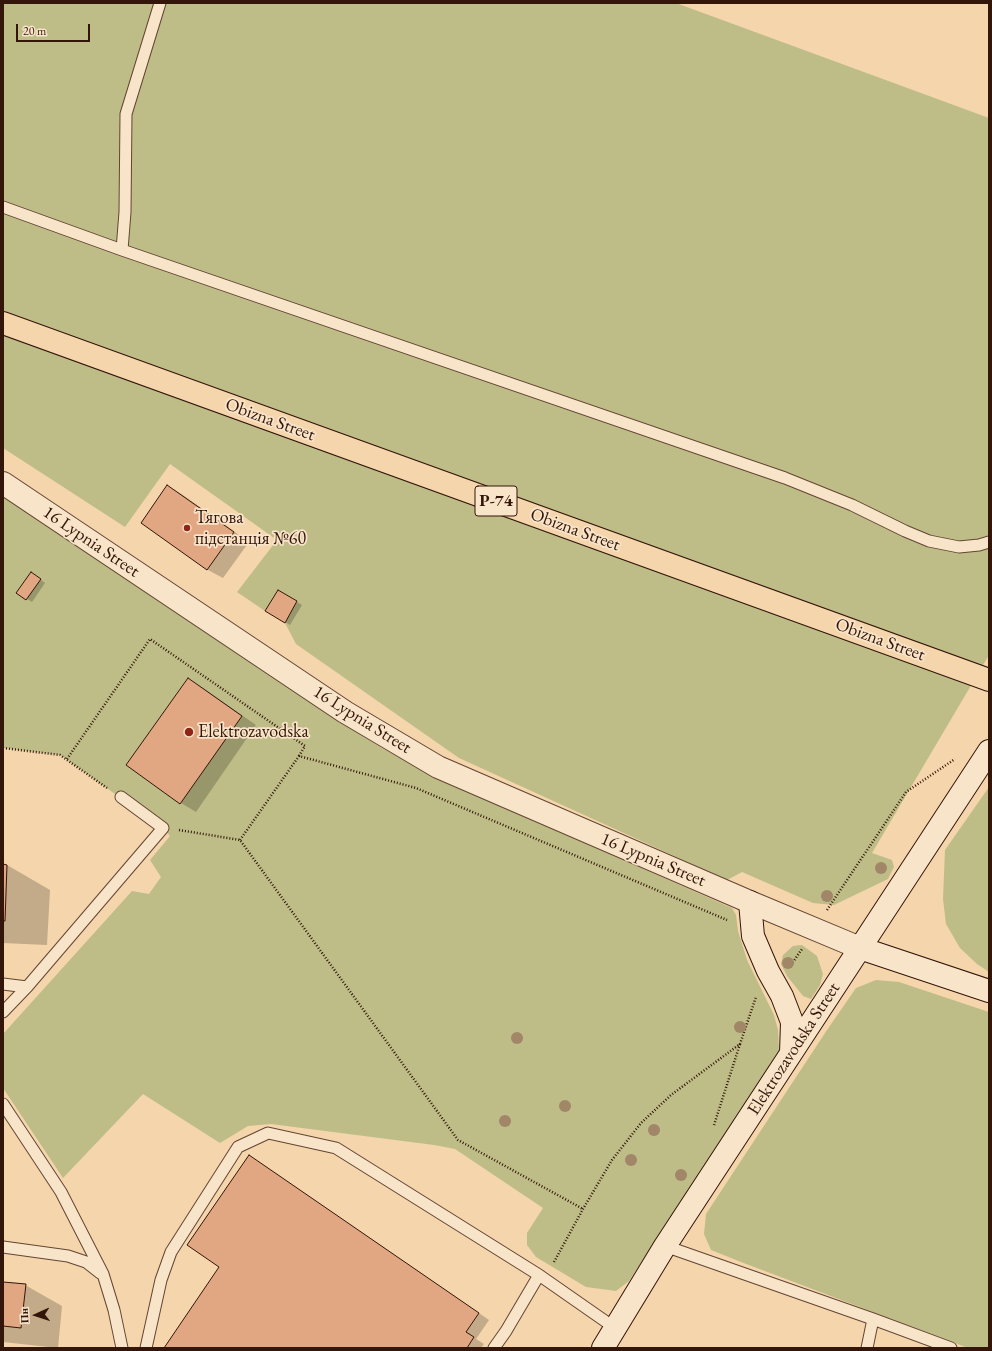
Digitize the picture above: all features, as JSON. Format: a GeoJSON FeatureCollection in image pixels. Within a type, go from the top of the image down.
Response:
{"type":"FeatureCollection","features":[{"type":"Feature","properties":{"kind":"main road","name":"Obizna Street"},"geometry":{"type":"LineString","coordinates":[[3,323],[989,680]]}},
{"type":"Feature","properties":{"kind":"main road","name":"16 Lypnia Street"},"geometry":{"type":"LineString","coordinates":[[3,483],[345,712],[438,767],[860,948],[989,991]]}},
{"type":"Feature","properties":{"kind":"main road","name":"Elektrozavodska Street"},"geometry":{"type":"LineString","coordinates":[[602,1348],[665,1246],[989,751]]}},
{"type":"Feature","properties":{"kind":"main road"},"geometry":{"type":"LineString","coordinates":[[750,902],[753,936],[782,996],[792,1022],[792,1053]]}},
{"type":"Feature","properties":{"kind":"lane"},"geometry":{"type":"LineString","coordinates":[[122,250],[126,212],[126,114],[160,3]]}},
{"type":"Feature","properties":{"kind":"lane"},"geometry":{"type":"LineString","coordinates":[[3,207],[122,250],[785,478],[852,505],[929,541],[959,547],[979,545],[989,542]]}},
{"type":"Feature","properties":{"kind":"lane"},"geometry":{"type":"LineString","coordinates":[[3,1012],[163,828],[121,797]]}},
{"type":"Feature","properties":{"kind":"lane"},"geometry":{"type":"LineString","coordinates":[[3,984],[26,987]]}},
{"type":"Feature","properties":{"kind":"lane"},"geometry":{"type":"LineString","coordinates":[[3,1104],[61,1192],[102,1274],[114,1310],[122,1348]]}},
{"type":"Feature","properties":{"kind":"lane"},"geometry":{"type":"LineString","coordinates":[[146,1348],[161,1280],[171,1252],[238,1147],[268,1133],[336,1148],[542,1276],[615,1328]]}},
{"type":"Feature","properties":{"kind":"lane"},"geometry":{"type":"LineString","coordinates":[[665,1246],[951,1348]]}},
{"type":"Feature","properties":{"kind":"lane"},"geometry":{"type":"LineString","coordinates":[[3,1247],[68,1256],[86,1262],[102,1274]]}},
{"type":"Feature","properties":{"kind":"lane"},"geometry":{"type":"LineString","coordinates":[[494,1348],[542,1276]]}},
{"type":"Feature","properties":{"kind":"lane"},"geometry":{"type":"LineString","coordinates":[[867,1348],[873,1319]]}},
{"type":"Feature","properties":{"kind":"path"},"geometry":{"type":"LineString","coordinates":[[67,759],[150,639],[305,746],[240,840]]}},
{"type":"Feature","properties":{"kind":"path"},"geometry":{"type":"LineString","coordinates":[[3,748],[60,755],[121,797]]}},
{"type":"Feature","properties":{"kind":"path"},"geometry":{"type":"LineString","coordinates":[[299,756],[423,790],[728,921]]}},
{"type":"Feature","properties":{"kind":"path"},"geometry":{"type":"LineString","coordinates":[[542,1276],[612,1160],[641,1123],[671,1096],[740,1044],[756,995],[786,974],[906,792],[957,757]]}},
{"type":"Feature","properties":{"kind":"path"},"geometry":{"type":"LineString","coordinates":[[163,828],[240,840],[458,1140],[583,1209]]}},
{"type":"Feature","properties":{"kind":"shaded area"},"geometry":{"type":"Polygon","coordinates":[[[3,3],[676,3],[989,118],[989,655],[872,853],[892,860],[894,867],[888,879],[834,905],[813,903],[742,872],[727,880],[459,758],[296,644],[285,623],[297,601],[278,590],[265,611],[237,592],[277,540],[170,464],[125,527],[3,448],[3,3]]]}},
{"type":"Feature","properties":{"kind":"shaded area"},"geometry":{"type":"Polygon","coordinates":[[[3,496],[334,718],[382,748],[453,785],[732,908],[736,915],[738,931],[747,960],[774,1015],[778,1030],[779,1051],[629,1281],[616,1291],[586,1287],[536,1257],[527,1245],[527,1233],[543,1208],[455,1149],[271,1124],[248,1126],[220,1143],[143,1094],[63,1178],[3,1088],[3,1034],[132,891],[149,894],[161,877],[150,860],[170,836],[163,828],[60,755],[3,748],[3,496]],[[188,678],[126,765],[180,803],[241,716],[188,678]]]}},
{"type":"Feature","properties":{"kind":"shaded area"},"geometry":{"type":"Polygon","coordinates":[[[989,787],[989,972],[977,964],[960,948],[946,924],[943,899],[945,850],[989,787]]]}},
{"type":"Feature","properties":{"kind":"shaded area"},"geometry":{"type":"Polygon","coordinates":[[[802,945],[817,956],[823,974],[820,985],[811,999],[803,996],[787,976],[781,964],[783,955],[793,946],[802,945]]]}},
{"type":"Feature","properties":{"kind":"shaded area"},"geometry":{"type":"Polygon","coordinates":[[[876,980],[899,982],[989,1012],[989,1348],[968,1348],[711,1250],[704,1234],[706,1214],[827,1030],[856,988],[876,980]]]}},
{"type":"Feature","properties":{"kind":"building","name":"Тягова підстанція №60"},"geometry":{"type":"Polygon","coordinates":[[[167,485],[234,532],[207,570],[141,523],[167,485]]]}},
{"type":"Feature","properties":{"kind":"building"},"geometry":{"type":"Polygon","coordinates":[[[31,572],[41,579],[26,600],[16,593],[31,572]]]}},
{"type":"Feature","properties":{"kind":"building"},"geometry":{"type":"Polygon","coordinates":[[[278,590],[297,601],[285,623],[265,611],[278,590]]]}},
{"type":"Feature","properties":{"kind":"building"},"geometry":{"type":"Polygon","coordinates":[[[188,678],[242,716],[180,804],[126,765],[188,678]]]}},
{"type":"Feature","properties":{"kind":"building"},"geometry":{"type":"Polygon","coordinates":[[[3,864],[7,865],[5,921],[3,921],[3,864]]]}},
{"type":"Feature","properties":{"kind":"building"},"geometry":{"type":"Polygon","coordinates":[[[249,1155],[479,1313],[466,1332],[474,1337],[467,1348],[164,1348],[219,1267],[187,1245],[249,1155]]]}},
{"type":"Feature","properties":{"kind":"building"},"geometry":{"type":"Polygon","coordinates":[[[3,1282],[26,1284],[21,1328],[3,1326],[3,1282]]]}},
{"type":"Feature","properties":{"kind":"place","name":"Тягова підстанція №60"},"geometry":{"type":"Point","coordinates":[187,528]}},
{"type":"Feature","properties":{"kind":"place","name":"Elektrozavodska"},"geometry":{"type":"Point","coordinates":[189,732]}}]}
